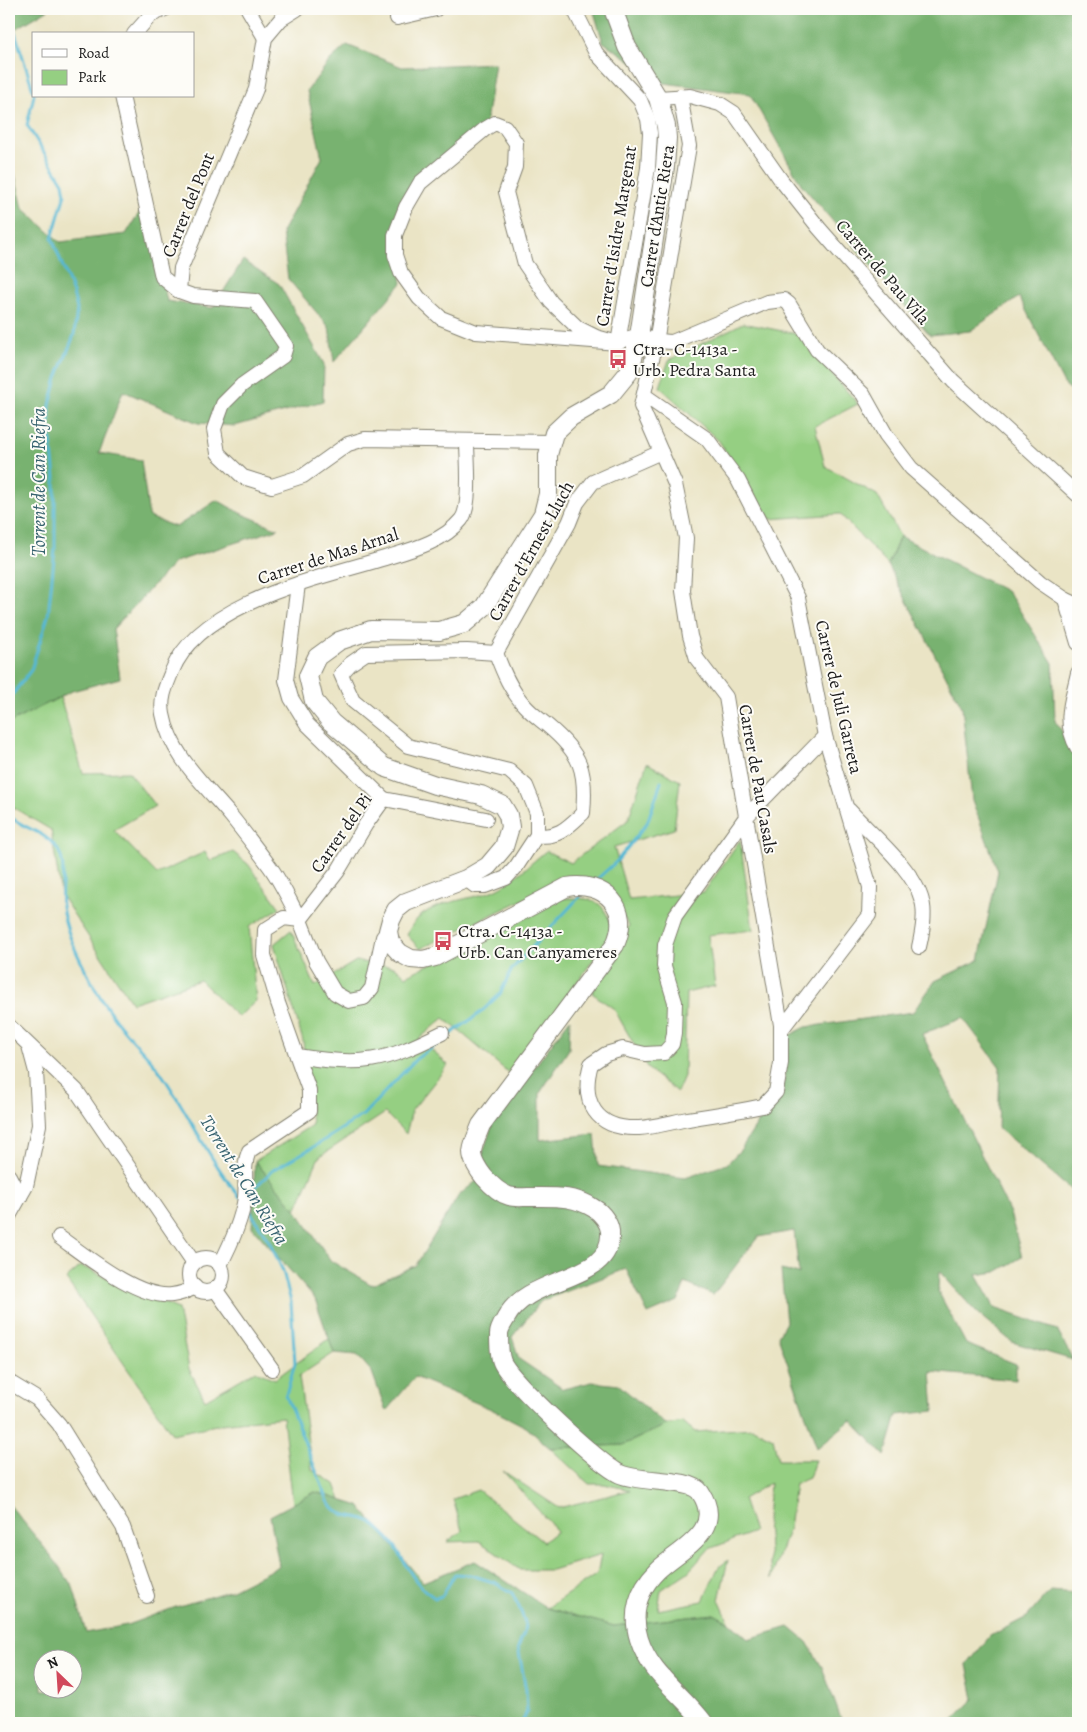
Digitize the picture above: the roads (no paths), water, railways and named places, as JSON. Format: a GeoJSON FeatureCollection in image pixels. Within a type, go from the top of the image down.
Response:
{"type":"FeatureCollection","features":[{"type":"Feature","properties":{"kind":"main road"},"geometry":{"type":"LineString","coordinates":[[614,9],[626,47],[658,98],[666,126],[667,151],[639,336],[632,363],[622,383],[611,394],[559,426],[550,442],[547,469],[548,494],[543,514],[484,607],[464,624],[439,631],[371,630],[339,641],[317,657],[308,676],[314,701],[331,722],[384,767],[435,785],[481,795],[502,805],[508,815],[510,827],[504,847],[488,866],[466,879],[406,902],[396,910],[388,931],[390,942],[400,953],[411,959],[423,960],[435,957],[567,887],[580,885],[604,892],[613,900],[618,911],[619,935],[615,945],[481,1125],[472,1153],[478,1170],[492,1187],[510,1197],[561,1196],[584,1201],[601,1213],[610,1229],[609,1249],[598,1263],[530,1292],[510,1311],[498,1332],[502,1362],[516,1382],[609,1466],[621,1474],[642,1480],[683,1482],[699,1490],[707,1505],[708,1520],[699,1536],[657,1571],[641,1592],[634,1618],[639,1641],[653,1669],[704,1723]]}},
{"type":"Feature","properties":{"kind":"street"},"geometry":{"type":"LineString","coordinates":[[136,32],[151,16],[165,9]]}},
{"type":"Feature","properties":{"kind":"street"},"geometry":{"type":"LineString","coordinates":[[248,9],[266,38]]}},
{"type":"Feature","properties":{"kind":"street","name":"Carrer del Pont"},"geometry":{"type":"LineString","coordinates":[[179,291],[181,268],[256,90],[266,38],[281,19],[297,9]]}},
{"type":"Feature","properties":{"kind":"street"},"geometry":{"type":"LineString","coordinates":[[396,18],[436,9]]}},
{"type":"Feature","properties":{"kind":"street","name":"Carrer d'Isidre Margenat"},"geometry":{"type":"LineString","coordinates":[[574,9],[596,53],[640,100],[648,119],[650,133],[648,168],[618,343]]}},
{"type":"Feature","properties":{"kind":"street","name":"Carrer de Pau Vila"},"geometry":{"type":"LineString","coordinates":[[658,98],[680,96],[720,104],[734,113],[781,180],[819,228],[953,381],[1078,494]]}},
{"type":"Feature","properties":{"kind":"street","name":"Carrer d'Antic Riera"},"geometry":{"type":"LineString","coordinates":[[656,342],[689,146],[680,96]]}},
{"type":"Feature","properties":{"kind":"street"},"geometry":{"type":"LineString","coordinates":[[122,98],[162,276],[179,291],[193,296],[255,301],[286,346],[283,356],[242,385],[223,404],[214,429],[218,454],[243,477],[272,486],[303,476],[348,444],[365,439],[550,442]]}},
{"type":"Feature","properties":{"kind":"street"},"geometry":{"type":"LineString","coordinates":[[651,364],[632,363],[618,343],[596,337],[578,328],[551,302],[525,264],[506,192],[515,168],[516,143],[505,127],[495,123],[485,129],[420,184],[406,207],[395,235],[395,255],[401,273],[410,286],[419,298],[441,318],[476,332],[618,343],[628,336],[639,336],[656,342],[672,342],[767,302],[784,300],[789,304],[817,350],[862,394],[886,435],[911,468],[1040,582],[1065,599],[1078,605]]}},
{"type":"Feature","properties":{"kind":"street","name":"Carrer de Pau Casals"},"geometry":{"type":"LineString","coordinates":[[656,342],[642,406],[675,484],[686,538],[684,591],[690,636],[697,659],[726,697],[746,817],[781,1030],[781,1063],[776,1092],[763,1106],[638,1128],[615,1125],[598,1117],[588,1102],[586,1081],[591,1064],[606,1054],[623,1049],[645,1054],[664,1053],[672,1044],[675,1002],[664,966],[665,945],[675,916],[746,817]]}},
{"type":"Feature","properties":{"kind":"street","name":"Carrer de Juli Garreta"},"geometry":{"type":"LineString","coordinates":[[644,395],[707,439],[738,480],[798,598],[826,736],[870,887],[869,915],[781,1030]]}},
{"type":"Feature","properties":{"kind":"street","name":"Carrer de Mas Arnal"},"geometry":{"type":"LineString","coordinates":[[388,931],[384,937],[372,988],[364,998],[349,1001],[335,993],[316,961],[300,920],[270,867],[232,817],[194,773],[171,740],[163,714],[162,694],[178,655],[196,637],[224,617],[265,594],[399,553],[445,536],[463,518],[469,484],[466,442]]}},
{"type":"Feature","properties":{"kind":"street","name":"Carrer d'Ernest Lluch"},"geometry":{"type":"LineString","coordinates":[[496,652],[569,523],[577,503],[592,482],[661,452]]}},
{"type":"Feature","properties":{"kind":"street"},"geometry":{"type":"LineString","coordinates":[[298,584],[286,680],[291,698],[307,724],[384,799]]}},
{"type":"Feature","properties":{"kind":"street"},"geometry":{"type":"LineString","coordinates":[[1065,599],[1078,643]]}},
{"type":"Feature","properties":{"kind":"street"},"geometry":{"type":"LineString","coordinates":[[466,879],[475,886],[485,886],[506,878],[516,867],[537,835],[537,813],[526,786],[509,771],[408,746],[353,701],[341,674],[350,664],[366,653],[467,650],[496,652],[506,680],[525,706],[556,732],[578,756],[586,786],[583,813],[561,833],[546,837],[537,835]]}},
{"type":"Feature","properties":{"kind":"street"},"geometry":{"type":"LineString","coordinates":[[1078,673],[1068,714],[1068,724],[1078,749]]}},
{"type":"Feature","properties":{"kind":"street"},"geometry":{"type":"LineString","coordinates":[[746,817],[826,736]]}},
{"type":"Feature","properties":{"kind":"street","name":"Carrer del Pi"},"geometry":{"type":"LineString","coordinates":[[300,920],[338,871],[366,824],[384,799],[486,819]]}},
{"type":"Feature","properties":{"kind":"street"},"geometry":{"type":"LineString","coordinates":[[847,808],[912,880],[922,901],[922,932],[919,947]]}},
{"type":"Feature","properties":{"kind":"street"},"geometry":{"type":"LineString","coordinates":[[220,1265],[234,1238],[245,1197],[244,1162],[249,1151],[309,1111],[310,1090],[278,1004],[264,955],[265,930],[284,918],[300,920]]}},
{"type":"Feature","properties":{"kind":"street"},"geometry":{"type":"LineString","coordinates":[[377,962],[387,955],[400,953]]}},
{"type":"Feature","properties":{"kind":"street"},"geometry":{"type":"LineString","coordinates":[[9,1026],[76,1090],[194,1263]]}},
{"type":"Feature","properties":{"kind":"street"},"geometry":{"type":"LineString","coordinates":[[297,1056],[349,1063],[383,1059],[412,1048],[442,1033]]}},
{"type":"Feature","properties":{"kind":"street"},"geometry":{"type":"LineString","coordinates":[[9,1216],[26,1186],[38,1125],[36,1072],[29,1045]]}},
{"type":"Feature","properties":{"kind":"street"},"geometry":{"type":"LineString","coordinates":[[9,1176],[20,1197]]}},
{"type":"Feature","properties":{"kind":"street"},"geometry":{"type":"LineString","coordinates":[[59,1237],[100,1266],[143,1290],[156,1294],[173,1295],[194,1287],[205,1291],[216,1289],[223,1278],[220,1265],[216,1261],[204,1258],[194,1263],[189,1275],[194,1287]]}},
{"type":"Feature","properties":{"kind":"street"},"geometry":{"type":"LineString","coordinates":[[216,1289],[272,1369]]}},
{"type":"Feature","properties":{"kind":"street"},"geometry":{"type":"LineString","coordinates":[[9,1382],[37,1398],[59,1424],[123,1528],[147,1596]]}},
{"type":"Feature","properties":{"kind":"waterway"},"geometry":{"type":"LineString","coordinates":[[10,15],[19,9]]}},
{"type":"Feature","properties":{"kind":"waterway","name":"Torrent de Can Riefra"},"geometry":{"type":"LineString","coordinates":[[9,13],[32,87]]}},
{"type":"Feature","properties":{"kind":"waterway","name":"Torrent de Can Riefra"},"geometry":{"type":"LineString","coordinates":[[9,699],[31,670],[48,616],[55,549],[55,479],[49,422],[50,405],[57,378],[74,335],[77,309],[73,293],[52,238],[65,194],[63,183],[27,125],[33,98]]}},
{"type":"Feature","properties":{"kind":"waterway"},"geometry":{"type":"LineString","coordinates":[[596,880],[617,861],[647,823],[661,782]]}},
{"type":"Feature","properties":{"kind":"waterway","name":"Torrent de Can Riefra"},"geometry":{"type":"LineString","coordinates":[[9,816],[48,839],[58,850],[63,870],[61,899],[63,915],[75,949],[91,982],[117,1021],[159,1070],[209,1153],[240,1197]]}},
{"type":"Feature","properties":{"kind":"waterway"},"geometry":{"type":"LineString","coordinates":[[250,1192],[273,1170],[363,1115],[416,1059],[480,1013],[500,994],[512,969],[584,892]]}},
{"type":"Feature","properties":{"kind":"waterway","name":"Torrent de Can Riefra"},"geometry":{"type":"LineString","coordinates":[[247,1206],[270,1243],[283,1271],[291,1302],[295,1363],[286,1395],[328,1501],[338,1512],[365,1519],[376,1526],[397,1549],[417,1583],[435,1598],[442,1596],[455,1574],[471,1575],[496,1583],[512,1593],[525,1622],[524,1633],[518,1647],[526,1690],[527,1711],[522,1723]]}},
{"type":"Feature","properties":{"kind":"place","name":"Ctra. C-1413a - Urb. Pedra Santa"},"geometry":{"type":"Point","coordinates":[618,359]}},
{"type":"Feature","properties":{"kind":"place","name":"Ctra. C-1413a - Urb. Can Canyameres"},"geometry":{"type":"Point","coordinates":[443,941]}}]}
